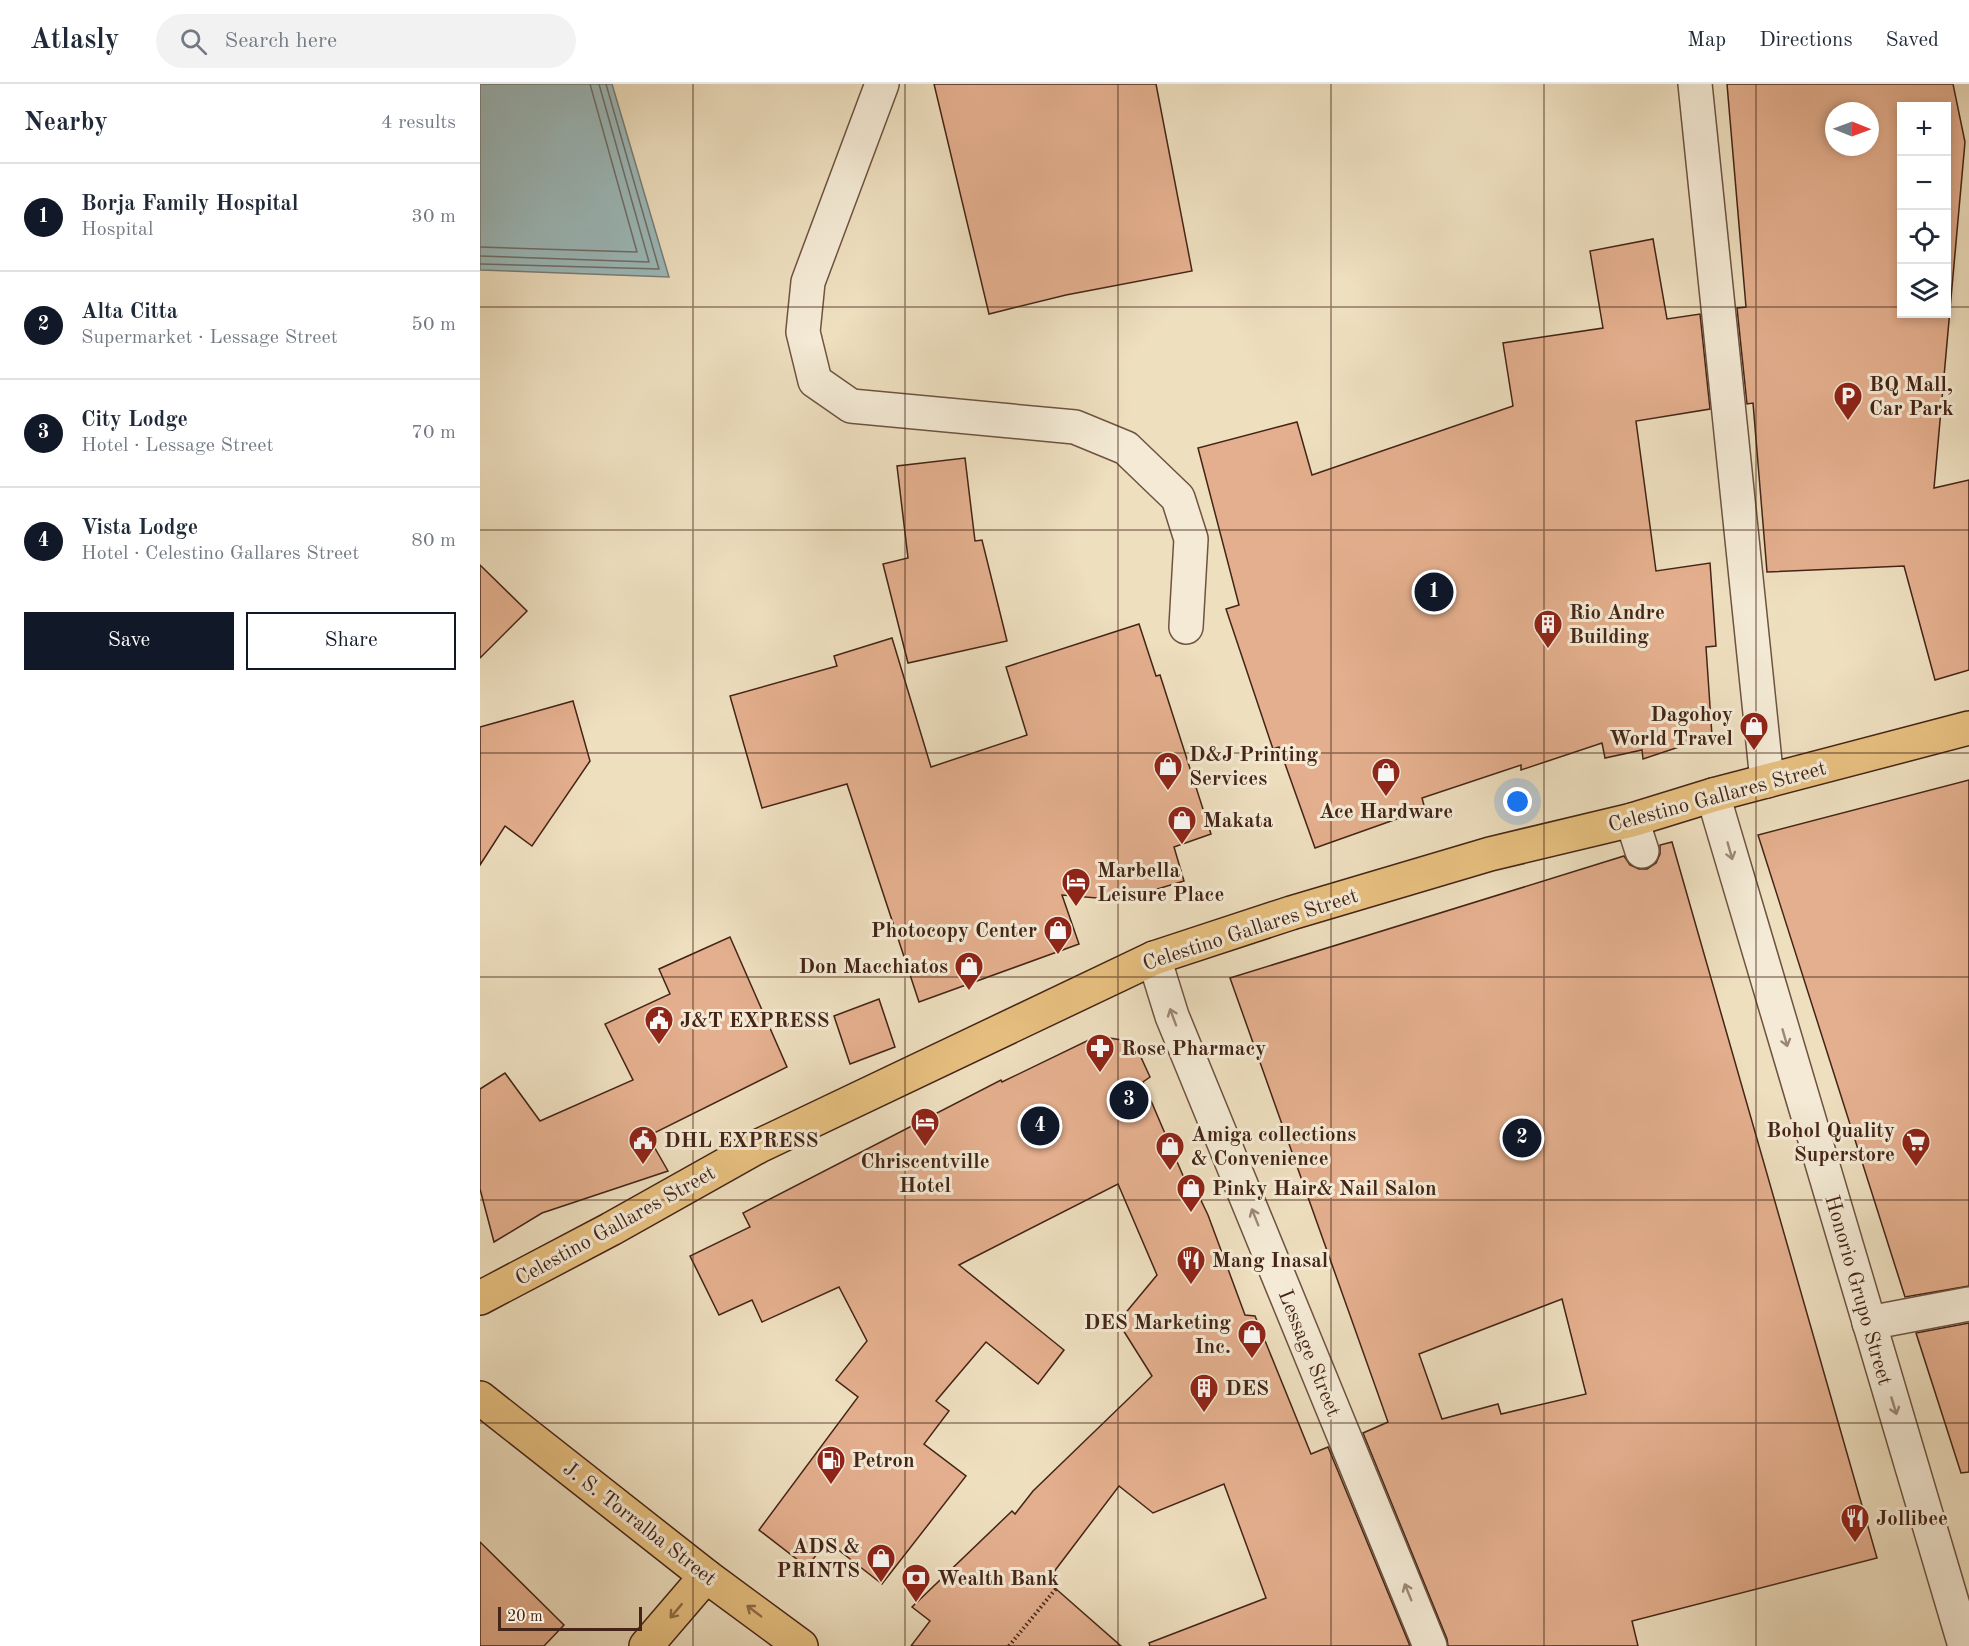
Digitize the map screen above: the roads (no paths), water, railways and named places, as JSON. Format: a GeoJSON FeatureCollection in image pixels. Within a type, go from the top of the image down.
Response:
{"type":"FeatureCollection","features":[{"type":"Feature","properties":{"kind":"main road","name":"Celestino Gallares Street"},"geometry":{"type":"LineString","coordinates":[[480,1298],[611,1230],[759,1146],[1154,958],[1291,913],[1490,854],[1637,836],[1713,795],[1969,728]]}},
{"type":"Feature","properties":{"kind":"main road","name":"J. S. Torralba Street"},"geometry":{"type":"LineString","coordinates":[[480,1398],[706,1576],[801,1646]]}},
{"type":"Feature","properties":{"kind":"main road"},"geometry":{"type":"LineString","coordinates":[[646,1646],[706,1576]]}},
{"type":"Feature","properties":{"kind":"street"},"geometry":{"type":"LineString","coordinates":[[882,84],[808,282],[804,332],[815,381],[851,406],[1075,427],[1126,448],[1178,498],[1191,539],[1186,627]]}},
{"type":"Feature","properties":{"kind":"street"},"geometry":{"type":"LineString","coordinates":[[1695,84],[1767,781]]}},
{"type":"Feature","properties":{"kind":"street","name":"Honorio Grupo Street"},"geometry":{"type":"LineString","coordinates":[[1713,795],[1965,1646]]}},
{"type":"Feature","properties":{"kind":"street","name":"Lessage Street"},"geometry":{"type":"LineString","coordinates":[[1154,958],[1172,1016],[1430,1646]]}},
{"type":"Feature","properties":{"kind":"street"},"geometry":{"type":"LineString","coordinates":[[1869,1323],[1969,1304]]}},
{"type":"Feature","properties":{"kind":"water"},"geometry":{"type":"Polygon","coordinates":[[[480,84],[612,84],[669,277],[480,270],[480,84]]]}},
{"type":"Feature","properties":{"kind":"place","name":"BQ Mall, Car Park"},"geometry":{"type":"Point","coordinates":[1848,422]}},
{"type":"Feature","properties":{"kind":"place","name":"Borja Family Hospital"},"geometry":{"type":"Point","coordinates":[1434,592]}},
{"type":"Feature","properties":{"kind":"place","name":"Rio Andre Building"},"geometry":{"type":"Point","coordinates":[1548,650]}},
{"type":"Feature","properties":{"kind":"place","name":"Dagohoy World Travel"},"geometry":{"type":"Point","coordinates":[1754,752]}},
{"type":"Feature","properties":{"kind":"place","name":"D&J Printing Services"},"geometry":{"type":"Point","coordinates":[1168,792]}},
{"type":"Feature","properties":{"kind":"place","name":"Ace Hardware"},"geometry":{"type":"Point","coordinates":[1386,798]}},
{"type":"Feature","properties":{"kind":"place","name":"Makata"},"geometry":{"type":"Point","coordinates":[1182,846]}},
{"type":"Feature","properties":{"kind":"place","name":"Marbella Leisure Place"},"geometry":{"type":"Point","coordinates":[1076,908]}},
{"type":"Feature","properties":{"kind":"place","name":"Photocopy Center"},"geometry":{"type":"Point","coordinates":[1058,956]}},
{"type":"Feature","properties":{"kind":"place","name":"Don Macchiatos"},"geometry":{"type":"Point","coordinates":[969,992]}},
{"type":"Feature","properties":{"kind":"place","name":"J&T EXPRESS"},"geometry":{"type":"Point","coordinates":[659,1046]}},
{"type":"Feature","properties":{"kind":"place","name":"Rose Pharmacy"},"geometry":{"type":"Point","coordinates":[1100,1074]}},
{"type":"Feature","properties":{"kind":"place","name":"City Lodge"},"geometry":{"type":"Point","coordinates":[1129,1100]}},
{"type":"Feature","properties":{"kind":"place","name":"Vista Lodge"},"geometry":{"type":"Point","coordinates":[1040,1126]}},
{"type":"Feature","properties":{"kind":"place","name":"Alta Citta"},"geometry":{"type":"Point","coordinates":[1522,1138]}},
{"type":"Feature","properties":{"kind":"place","name":"Chriscentville Hotel"},"geometry":{"type":"Point","coordinates":[925,1148]}},
{"type":"Feature","properties":{"kind":"place","name":"DHL EXPRESS"},"geometry":{"type":"Point","coordinates":[643,1166]}},
{"type":"Feature","properties":{"kind":"place","name":"Bohol Quality Superstore"},"geometry":{"type":"Point","coordinates":[1916,1168]}},
{"type":"Feature","properties":{"kind":"place","name":"Amiga collections & Convenience"},"geometry":{"type":"Point","coordinates":[1170,1172]}},
{"type":"Feature","properties":{"kind":"place","name":"Pinky Hair& Nail Salon"},"geometry":{"type":"Point","coordinates":[1191,1214]}},
{"type":"Feature","properties":{"kind":"place","name":"Mang Inasal"},"geometry":{"type":"Point","coordinates":[1191,1286]}},
{"type":"Feature","properties":{"kind":"place","name":"DES Marketing Inc."},"geometry":{"type":"Point","coordinates":[1252,1360]}},
{"type":"Feature","properties":{"kind":"place","name":"DES"},"geometry":{"type":"Point","coordinates":[1204,1414]}},
{"type":"Feature","properties":{"kind":"place","name":"Petron"},"geometry":{"type":"Point","coordinates":[831,1486]}},
{"type":"Feature","properties":{"kind":"place","name":"Jollibee"},"geometry":{"type":"Point","coordinates":[1855,1544]}},
{"type":"Feature","properties":{"kind":"place","name":"ADS & PRINTS"},"geometry":{"type":"Point","coordinates":[881,1584]}},
{"type":"Feature","properties":{"kind":"place","name":"Wealth Bank"},"geometry":{"type":"Point","coordinates":[916,1604]}}]}
